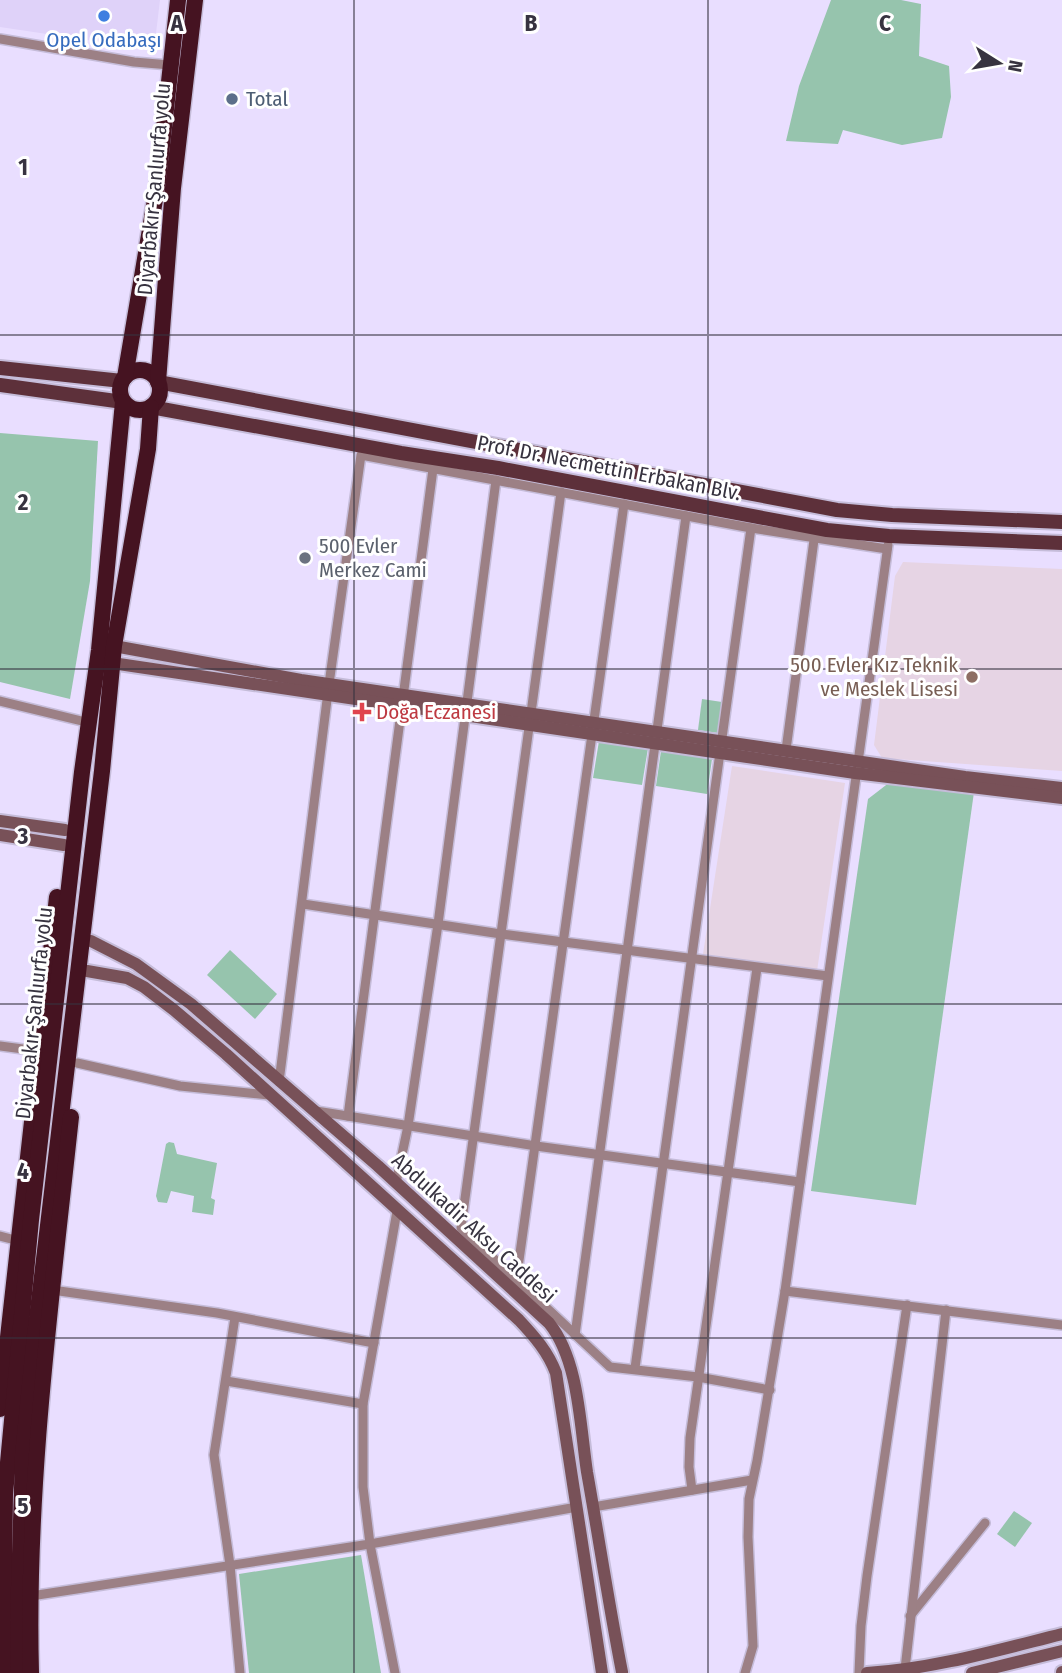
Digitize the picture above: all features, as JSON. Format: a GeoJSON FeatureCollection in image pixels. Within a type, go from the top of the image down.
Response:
{"type":"FeatureCollection","features":[{"type":"Feature","properties":{"kind":"highway"},"geometry":{"type":"LineString","coordinates":[[170,65],[171,0]]}},
{"type":"Feature","properties":{"kind":"highway","name":"Diyarbakır-Şanlıurfa yolu"},"geometry":{"type":"LineString","coordinates":[[123,379],[158,182],[178,0]]}},
{"type":"Feature","properties":{"kind":"highway","name":"Diyarbakır-Şanlıurfa yolu"},"geometry":{"type":"LineString","coordinates":[[158,382],[173,188],[195,0]]}},
{"type":"Feature","properties":{"kind":"highway"},"geometry":{"type":"LineString","coordinates":[[190,40],[204,0]]}},
{"type":"Feature","properties":{"kind":"highway"},"geometry":{"type":"LineString","coordinates":[[140,370],[151,373],[158,382],[159,395],[151,407],[133,409],[123,402],[120,392],[123,379],[140,370]]}},
{"type":"Feature","properties":{"kind":"highway","name":"Diyarbakır-Şanlıurfa yolu"},"geometry":{"type":"LineString","coordinates":[[3,1673],[5,1494],[33,1207],[82,772],[90,723],[123,402]]}},
{"type":"Feature","properties":{"kind":"highway","name":"Diyarbakır-Şanlıurfa yolu"},"geometry":{"type":"LineString","coordinates":[[19,1673],[23,1455],[113,655],[148,449],[151,407]]}},
{"type":"Feature","properties":{"kind":"highway"},"geometry":{"type":"LineString","coordinates":[[32,1673],[31,1596],[35,1483],[52,1290],[106,803],[102,771]]}},
{"type":"Feature","properties":{"kind":"highway"},"geometry":{"type":"LineString","coordinates":[[0,1409],[38,1051],[65,838],[72,788],[82,772]]}},
{"type":"Feature","properties":{"kind":"main road"},"geometry":{"type":"LineString","coordinates":[[0,368],[123,379]]}},
{"type":"Feature","properties":{"kind":"main road","name":"Prof. Dr. Necmettin Erbakan Blv."},"geometry":{"type":"LineString","coordinates":[[158,382],[836,510],[1062,522]]}},
{"type":"Feature","properties":{"kind":"main road"},"geometry":{"type":"LineString","coordinates":[[0,385],[123,402]]}},
{"type":"Feature","properties":{"kind":"main road","name":"Prof. Dr. Necmettin Erbakan Blv."},"geometry":{"type":"LineString","coordinates":[[151,407],[498,468],[888,543],[1062,543]]}},
{"type":"Feature","properties":{"kind":"main road"},"geometry":{"type":"LineString","coordinates":[[113,655],[328,690],[721,746],[1062,799]]}},
{"type":"Feature","properties":{"kind":"main road"},"geometry":{"type":"LineString","coordinates":[[721,746],[786,750],[856,767],[1062,788]]}},
{"type":"Feature","properties":{"kind":"main road"},"geometry":{"type":"LineString","coordinates":[[0,821],[65,838]]}},
{"type":"Feature","properties":{"kind":"main road"},"geometry":{"type":"LineString","coordinates":[[0,835],[65,838]]}},
{"type":"Feature","properties":{"kind":"main road","name":"Abdulkadir Aksu Caddesi"},"geometry":{"type":"LineString","coordinates":[[91,941],[159,979],[180,996],[515,1284],[549,1323],[562,1343],[568,1359],[623,1673]]}},
{"type":"Feature","properties":{"kind":"main road"},"geometry":{"type":"LineString","coordinates":[[109,973],[106,967],[110,959],[124,959]]}},
{"type":"Feature","properties":{"kind":"main road","name":"Abdulkadir Aksu Caddesi"},"geometry":{"type":"LineString","coordinates":[[87,971],[109,973],[144,986],[226,1054],[539,1341],[556,1373],[603,1673]]}},
{"type":"Feature","properties":{"kind":"main road"},"geometry":{"type":"LineString","coordinates":[[867,1673],[905,1669],[991,1652],[1062,1634]]}},
{"type":"Feature","properties":{"kind":"main road"},"geometry":{"type":"LineString","coordinates":[[972,1673],[1062,1651]]}},
{"type":"Feature","properties":{"kind":"main road"},"geometry":{"type":"LineString","coordinates":[[603,1673],[623,1673]]}},
{"type":"Feature","properties":{"kind":"street"},"geometry":{"type":"LineString","coordinates":[[0,39],[134,62],[170,65]]}},
{"type":"Feature","properties":{"kind":"street"},"geometry":{"type":"LineString","coordinates":[[279,1082],[328,690],[361,456],[814,540],[888,543],[785,1291],[749,1499],[753,1646],[745,1673]]}},
{"type":"Feature","properties":{"kind":"street"},"geometry":{"type":"LineString","coordinates":[[348,1116],[433,469]]}},
{"type":"Feature","properties":{"kind":"street"},"geometry":{"type":"LineString","coordinates":[[396,1183],[408,1126],[438,924],[496,480]]}},
{"type":"Feature","properties":{"kind":"street"},"geometry":{"type":"LineString","coordinates":[[561,492],[461,1228],[515,1284],[610,1367],[698,1377],[769,1390]]}},
{"type":"Feature","properties":{"kind":"street"},"geometry":{"type":"LineString","coordinates":[[515,1284],[624,504]]}},
{"type":"Feature","properties":{"kind":"street"},"geometry":{"type":"LineString","coordinates":[[575,1335],[686,516]]}},
{"type":"Feature","properties":{"kind":"street"},"geometry":{"type":"LineString","coordinates":[[635,1368],[751,528]]}},
{"type":"Feature","properties":{"kind":"street"},"geometry":{"type":"LineString","coordinates":[[786,750],[814,540]]}},
{"type":"Feature","properties":{"kind":"street"},"geometry":{"type":"LineString","coordinates":[[0,701],[90,723]]}},
{"type":"Feature","properties":{"kind":"street"},"geometry":{"type":"LineString","coordinates":[[303,904],[373,916],[828,976]]}},
{"type":"Feature","properties":{"kind":"street"},"geometry":{"type":"LineString","coordinates":[[692,1490],[689,1452],[698,1377],[757,968]]}},
{"type":"Feature","properties":{"kind":"street"},"geometry":{"type":"LineString","coordinates":[[0,1046],[38,1051]]}},
{"type":"Feature","properties":{"kind":"street"},"geometry":{"type":"LineString","coordinates":[[77,1063],[180,1086],[269,1095]]}},
{"type":"Feature","properties":{"kind":"street"},"geometry":{"type":"LineString","coordinates":[[311,1111],[600,1156],[800,1182]]}},
{"type":"Feature","properties":{"kind":"street"},"geometry":{"type":"LineString","coordinates":[[395,1673],[370,1544],[363,1487],[363,1404],[397,1211]]}},
{"type":"Feature","properties":{"kind":"street"},"geometry":{"type":"LineString","coordinates":[[0,1236],[19,1241]]}},
{"type":"Feature","properties":{"kind":"street"},"geometry":{"type":"LineString","coordinates":[[52,1290],[236,1317],[374,1343]]}},
{"type":"Feature","properties":{"kind":"street"},"geometry":{"type":"LineString","coordinates":[[785,1291],[1062,1325]]}},
{"type":"Feature","properties":{"kind":"street"},"geometry":{"type":"LineString","coordinates":[[859,1673],[867,1576],[907,1306]]}},
{"type":"Feature","properties":{"kind":"street"},"geometry":{"type":"LineString","coordinates":[[905,1669],[946,1310]]}},
{"type":"Feature","properties":{"kind":"street"},"geometry":{"type":"LineString","coordinates":[[236,1317],[214,1455],[230,1565],[240,1673]]}},
{"type":"Feature","properties":{"kind":"street"},"geometry":{"type":"LineString","coordinates":[[226,1381],[363,1404]]}},
{"type":"Feature","properties":{"kind":"street"},"geometry":{"type":"LineString","coordinates":[[593,1507],[752,1480]]}},
{"type":"Feature","properties":{"kind":"street"},"geometry":{"type":"LineString","coordinates":[[31,1596],[370,1544],[577,1507]]}},
{"type":"Feature","properties":{"kind":"street"},"geometry":{"type":"LineString","coordinates":[[910,1616],[985,1523]]}},
{"type":"Feature","properties":{"kind":"shaded area"},"geometry":{"type":"Polygon","coordinates":[[[0,0],[160,0],[154,50],[0,27],[0,0]]]}},
{"type":"Feature","properties":{"kind":"shaded area","name":"500 Evler Kız Teknik ve Meslek Lisesi"},"geometry":{"type":"Polygon","coordinates":[[[903,562],[1062,569],[1062,771],[882,758],[874,745],[895,576],[903,562]]]}},
{"type":"Feature","properties":{"kind":"shaded area"},"geometry":{"type":"Polygon","coordinates":[[[732,766],[845,783],[817,971],[703,954],[732,766]]]}},
{"type":"Feature","properties":{"kind":"green space"},"geometry":{"type":"Polygon","coordinates":[[[831,0],[901,0],[921,4],[919,56],[949,66],[951,97],[942,138],[902,145],[843,130],[838,144],[786,141],[799,86],[831,0]]]}},
{"type":"Feature","properties":{"kind":"green space"},"geometry":{"type":"Polygon","coordinates":[[[0,433],[98,441],[90,581],[70,699],[0,682],[0,433]]]}},
{"type":"Feature","properties":{"kind":"green space"},"geometry":{"type":"Polygon","coordinates":[[[702,699],[722,702],[718,733],[698,730],[702,699]]]}},
{"type":"Feature","properties":{"kind":"green space"},"geometry":{"type":"Polygon","coordinates":[[[599,741],[648,748],[642,785],[593,778],[599,741]]]}},
{"type":"Feature","properties":{"kind":"green space"},"geometry":{"type":"Polygon","coordinates":[[[661,751],[712,759],[707,794],[656,786],[661,751]]]}},
{"type":"Feature","properties":{"kind":"green space"},"geometry":{"type":"Polygon","coordinates":[[[890,782],[974,792],[916,1205],[811,1191],[868,799],[890,782]]]}},
{"type":"Feature","properties":{"kind":"green space"},"geometry":{"type":"Polygon","coordinates":[[[230,950],[277,994],[255,1019],[207,975],[230,950]]]}},
{"type":"Feature","properties":{"kind":"green space"},"geometry":{"type":"Polygon","coordinates":[[[174,1143],[177,1154],[217,1163],[211,1198],[215,1200],[213,1215],[192,1212],[194,1196],[171,1191],[167,1203],[158,1202],[156,1196],[166,1144],[174,1143]]]}},
{"type":"Feature","properties":{"kind":"green space"},"geometry":{"type":"Polygon","coordinates":[[[1014,1511],[1032,1523],[1015,1547],[997,1534],[1014,1511]]]}},
{"type":"Feature","properties":{"kind":"green space"},"geometry":{"type":"Polygon","coordinates":[[[361,1555],[381,1673],[249,1673],[239,1574],[361,1555]]]}},
{"type":"Feature","properties":{"kind":"place","name":"Opel Odabaşı"},"geometry":{"type":"Point","coordinates":[104,16]}},
{"type":"Feature","properties":{"kind":"place","name":"Total"},"geometry":{"type":"Point","coordinates":[232,99]}},
{"type":"Feature","properties":{"kind":"place","name":"500 Evler Merkez Cami"},"geometry":{"type":"Point","coordinates":[305,558]}},
{"type":"Feature","properties":{"kind":"place","name":"500 Evler Kız Teknik ve Meslek Lisesi"},"geometry":{"type":"Point","coordinates":[972,677]}},
{"type":"Feature","properties":{"kind":"place","name":"Doğa Eczanesi"},"geometry":{"type":"Point","coordinates":[362,712]}}]}
